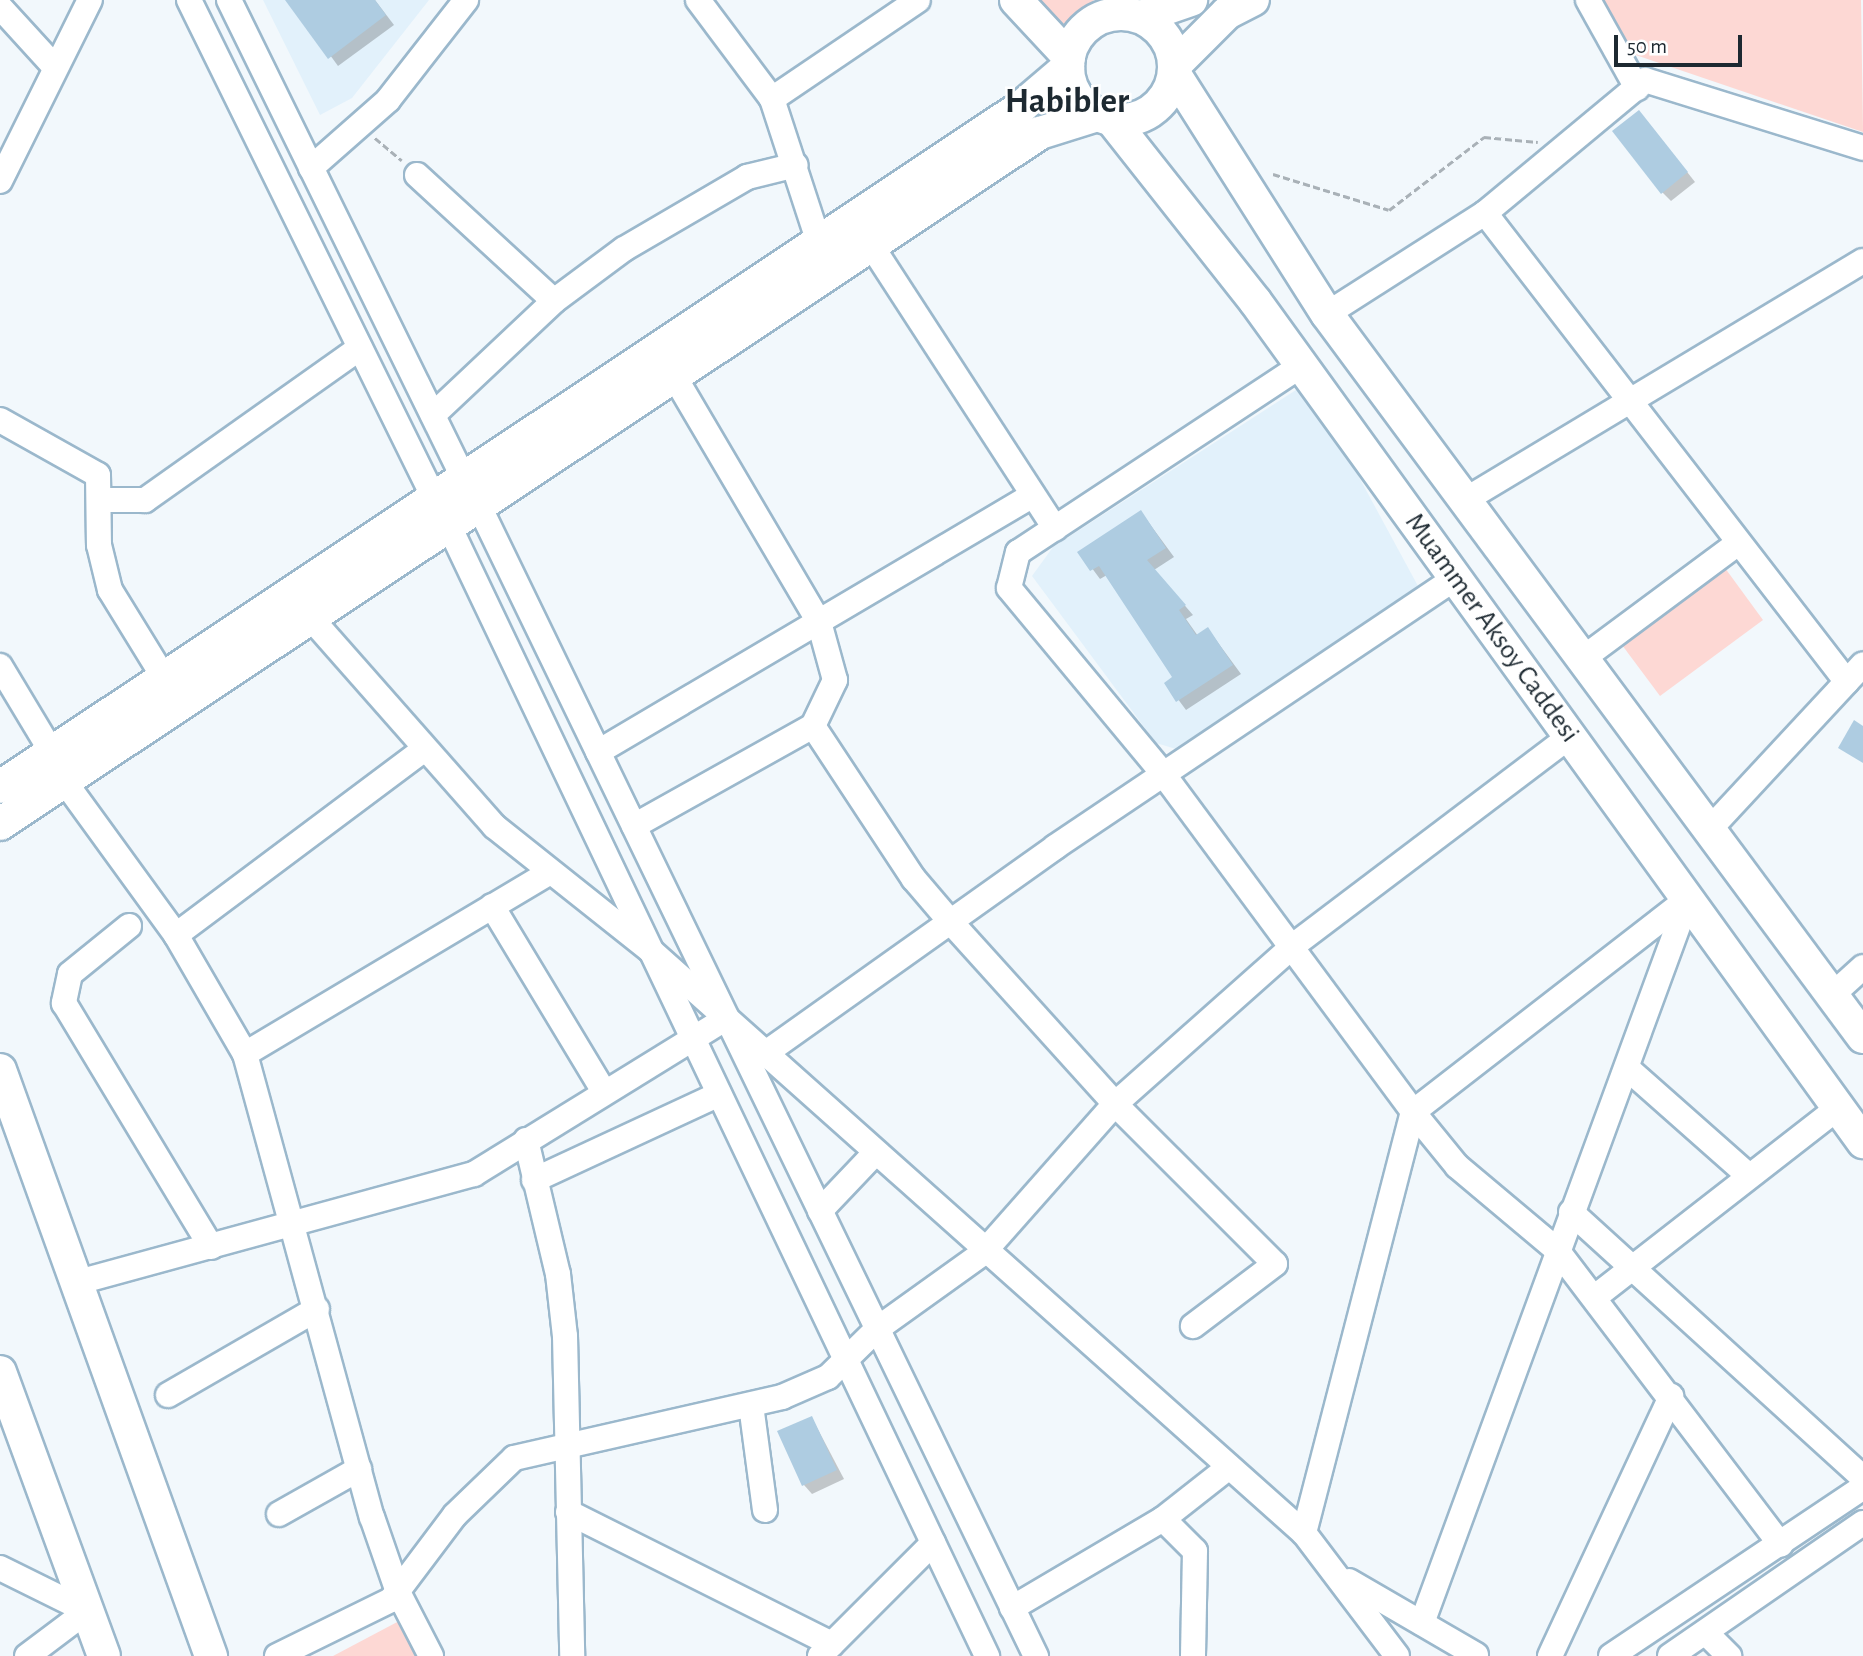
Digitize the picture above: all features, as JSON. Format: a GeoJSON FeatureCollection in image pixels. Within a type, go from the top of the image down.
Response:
{"type":"FeatureCollection","features":[{"type":"Feature","properties":{"kind":"main road"},"geometry":{"type":"LineString","coordinates":[[1016,0],[1068,62],[1076,95],[1105,118]]}},
{"type":"Feature","properties":{"kind":"main road"},"geometry":{"type":"LineString","coordinates":[[0,824],[56,765],[163,676],[1021,107],[1068,62],[1091,23],[1128,10],[1191,0]]}},
{"type":"Feature","properties":{"kind":"main road"},"geometry":{"type":"LineString","coordinates":[[0,787],[56,765],[309,615],[449,526],[1040,133],[1157,108],[1175,69],[1227,13],[1252,0]]}},
{"type":"Feature","properties":{"kind":"main road"},"geometry":{"type":"LineString","coordinates":[[1128,10],[1165,36],[1175,69]]}},
{"type":"Feature","properties":{"kind":"main road","name":"Muammer Aksoy Caddesi"},"geometry":{"type":"LineString","coordinates":[[1175,69],[1327,314],[1863,1037]]}},
{"type":"Feature","properties":{"kind":"main road","name":"Muammer Aksoy Caddesi"},"geometry":{"type":"LineString","coordinates":[[1105,118],[1302,365],[1863,1142]]}},
{"type":"Feature","properties":{"kind":"main road"},"geometry":{"type":"LineString","coordinates":[[0,1070],[211,1656]]}},
{"type":"Feature","properties":{"kind":"main road"},"geometry":{"type":"LineString","coordinates":[[0,1372],[104,1656]]}},
{"type":"Feature","properties":{"kind":"street"},"geometry":{"type":"LineString","coordinates":[[0,181],[53,65],[90,0]]}},
{"type":"Feature","properties":{"kind":"street"},"geometry":{"type":"LineString","coordinates":[[189,0],[434,498]]}},
{"type":"Feature","properties":{"kind":"street"},"geometry":{"type":"LineString","coordinates":[[229,0],[463,477]]}},
{"type":"Feature","properties":{"kind":"street"},"geometry":{"type":"LineString","coordinates":[[312,168],[362,126],[466,0]]}},
{"type":"Feature","properties":{"kind":"street"},"geometry":{"type":"LineString","coordinates":[[698,0],[772,99],[796,165],[818,240]]}},
{"type":"Feature","properties":{"kind":"street"},"geometry":{"type":"LineString","coordinates":[[772,99],[918,0]]}},
{"type":"Feature","properties":{"kind":"street"},"geometry":{"type":"LineString","coordinates":[[1588,0],[1637,88]]}},
{"type":"Feature","properties":{"kind":"street"},"geometry":{"type":"LineString","coordinates":[[0,7],[53,65]]}},
{"type":"Feature","properties":{"kind":"street"},"geometry":{"type":"LineString","coordinates":[[1327,314],[1485,214],[1637,88],[1655,79],[1863,148]]}},
{"type":"Feature","properties":{"kind":"street"},"geometry":{"type":"LineString","coordinates":[[433,415],[554,301],[624,249],[747,177],[796,165]]}},
{"type":"Feature","properties":{"kind":"street"},"geometry":{"type":"LineString","coordinates":[[417,175],[554,301]]}},
{"type":"Feature","properties":{"kind":"street"},"geometry":{"type":"LineString","coordinates":[[1485,214],[1738,543],[1855,673],[1709,830]]}},
{"type":"Feature","properties":{"kind":"street"},"geometry":{"type":"LineString","coordinates":[[871,245],[1055,528]]}},
{"type":"Feature","properties":{"kind":"street"},"geometry":{"type":"LineString","coordinates":[[1465,500],[1863,261]]}},
{"type":"Feature","properties":{"kind":"street"},"geometry":{"type":"LineString","coordinates":[[102,500],[145,500],[360,348]]}},
{"type":"Feature","properties":{"kind":"street"},"geometry":{"type":"LineString","coordinates":[[1302,365],[1018,552],[1009,588],[1164,775],[1294,945],[1413,1112],[1457,1166],[1557,1250],[1671,1396],[1781,1545]]}},
{"type":"Feature","properties":{"kind":"street"},"geometry":{"type":"LineString","coordinates":[[634,826],[813,726],[835,680],[818,621],[674,376]]}},
{"type":"Feature","properties":{"kind":"street"},"geometry":{"type":"LineString","coordinates":[[0,420],[93,470],[102,500],[99,545],[110,590],[163,676]]}},
{"type":"Feature","properties":{"kind":"street"},"geometry":{"type":"LineString","coordinates":[[597,752],[1033,495]]}},
{"type":"Feature","properties":{"kind":"street"},"geometry":{"type":"LineString","coordinates":[[479,506],[1035,1656]]}},
{"type":"Feature","properties":{"kind":"street"},"geometry":{"type":"LineString","coordinates":[[449,526],[987,1656]]}},
{"type":"Feature","properties":{"kind":"street"},"geometry":{"type":"LineString","coordinates":[[1583,659],[1738,543]]}},
{"type":"Feature","properties":{"kind":"street"},"geometry":{"type":"LineString","coordinates":[[767,1052],[949,920],[1456,578]]}},
{"type":"Feature","properties":{"kind":"street"},"geometry":{"type":"LineString","coordinates":[[309,615],[495,826],[549,873],[650,950],[767,1052],[983,1253],[1304,1533],[1343,1577],[1397,1656]]}},
{"type":"Feature","properties":{"kind":"street"},"geometry":{"type":"LineString","coordinates":[[0,666],[56,765],[176,935],[245,1054],[296,1225],[359,1469],[398,1592],[431,1656]]}},
{"type":"Feature","properties":{"kind":"street"},"geometry":{"type":"LineString","coordinates":[[813,726],[914,878],[949,920],[1115,1104],[1275,1264],[1193,1326]]}},
{"type":"Feature","properties":{"kind":"street"},"geometry":{"type":"LineString","coordinates":[[277,1656],[398,1592],[456,1515],[514,1458],[565,1444],[751,1405],[810,1388],[877,1329],[983,1253],[1115,1104],[1294,945],[1570,736]]}},
{"type":"Feature","properties":{"kind":"street"},"geometry":{"type":"LineString","coordinates":[[176,935],[425,749]]}},
{"type":"Feature","properties":{"kind":"street"},"geometry":{"type":"LineString","coordinates":[[245,1054],[549,873]]}},
{"type":"Feature","properties":{"kind":"street"},"geometry":{"type":"LineString","coordinates":[[1422,1623],[1688,899]]}},
{"type":"Feature","properties":{"kind":"street"},"geometry":{"type":"LineString","coordinates":[[1304,1533],[1413,1112],[1688,899]]}},
{"type":"Feature","properties":{"kind":"street"},"geometry":{"type":"LineString","coordinates":[[492,906],[603,1090]]}},
{"type":"Feature","properties":{"kind":"street"},"geometry":{"type":"LineString","coordinates":[[129,926],[74,969],[64,1003],[211,1247]]}},
{"type":"Feature","properties":{"kind":"street"},"geometry":{"type":"LineString","coordinates":[[1831,996],[1863,967]]}},
{"type":"Feature","properties":{"kind":"street"},"geometry":{"type":"LineString","coordinates":[[75,1283],[296,1225],[474,1174],[691,1035],[727,1018]]}},
{"type":"Feature","properties":{"kind":"street"},"geometry":{"type":"LineString","coordinates":[[1627,1068],[1749,1176]]}},
{"type":"Feature","properties":{"kind":"street"},"geometry":{"type":"LineString","coordinates":[[534,1180],[719,1094]]}},
{"type":"Feature","properties":{"kind":"street"},"geometry":{"type":"LineString","coordinates":[[1595,1297],[1839,1107]]}},
{"type":"Feature","properties":{"kind":"street"},"geometry":{"type":"LineString","coordinates":[[526,1140],[558,1274],[572,1656]]}},
{"type":"Feature","properties":{"kind":"street"},"geometry":{"type":"LineString","coordinates":[[820,1211],[875,1153]]}},
{"type":"Feature","properties":{"kind":"street"},"geometry":{"type":"LineString","coordinates":[[1571,1212],[1863,1478]]}},
{"type":"Feature","properties":{"kind":"street"},"geometry":{"type":"LineString","coordinates":[[168,1395],[317,1309]]}},
{"type":"Feature","properties":{"kind":"street"},"geometry":{"type":"LineString","coordinates":[[1550,1656],[1671,1396]]}},
{"type":"Feature","properties":{"kind":"street"},"geometry":{"type":"LineString","coordinates":[[751,1405],[765,1510]]}},
{"type":"Feature","properties":{"kind":"street"},"geometry":{"type":"LineString","coordinates":[[1012,1608],[1163,1519],[1229,1467]]}},
{"type":"Feature","properties":{"kind":"street"},"geometry":{"type":"LineString","coordinates":[[279,1514],[359,1469]]}},
{"type":"Feature","properties":{"kind":"street"},"geometry":{"type":"LineString","coordinates":[[1611,1656],[1781,1545],[1863,1487]]}},
{"type":"Feature","properties":{"kind":"street"},"geometry":{"type":"LineString","coordinates":[[568,1513],[826,1650],[933,1543]]}},
{"type":"Feature","properties":{"kind":"street"},"geometry":{"type":"LineString","coordinates":[[1163,1519],[1195,1551],[1193,1656]]}},
{"type":"Feature","properties":{"kind":"street"},"geometry":{"type":"LineString","coordinates":[[1670,1656],[1863,1523]]}},
{"type":"Feature","properties":{"kind":"street"},"geometry":{"type":"LineString","coordinates":[[0,1568],[87,1611],[27,1656]]}},
{"type":"Feature","properties":{"kind":"street"},"geometry":{"type":"LineString","coordinates":[[1343,1577],[1476,1656]]}},
{"type":"Feature","properties":{"kind":"street"},"geometry":{"type":"LineString","coordinates":[[1706,1633],[1730,1656]]}},
{"type":"Feature","properties":{"kind":"path"},"geometry":{"type":"LineString","coordinates":[[362,126],[417,175]]}},
{"type":"Feature","properties":{"kind":"path"},"geometry":{"type":"LineString","coordinates":[[1273,173],[1389,210],[1484,137],[1569,145]]}},
{"type":"Feature","properties":{"kind":"shaded area"},"geometry":{"type":"Polygon","coordinates":[[[263,0],[429,0],[352,98],[320,115],[263,0]]]}},
{"type":"Feature","properties":{"kind":"shaded area"},"geometry":{"type":"Polygon","coordinates":[[[1033,0],[1094,0],[1058,33],[1033,0]]]}},
{"type":"Feature","properties":{"kind":"shaded area"},"geometry":{"type":"Polygon","coordinates":[[[1593,0],[1861,0],[1863,132],[1621,50],[1593,0]]]}},
{"type":"Feature","properties":{"kind":"shaded area"},"geometry":{"type":"Polygon","coordinates":[[[1299,388],[1347,455],[1418,586],[1176,749],[1156,743],[1032,576],[1053,547],[1299,388]]]}},
{"type":"Feature","properties":{"kind":"shaded area"},"geometry":{"type":"Polygon","coordinates":[[[1725,568],[1763,620],[1660,696],[1622,645],[1725,568]]]}},
{"type":"Feature","properties":{"kind":"shaded area"},"geometry":{"type":"Polygon","coordinates":[[[401,1620],[420,1656],[333,1656],[401,1620]]]}},
{"type":"Feature","properties":{"kind":"building"},"geometry":{"type":"Polygon","coordinates":[[[285,0],[375,0],[386,15],[328,59],[285,0]]]}},
{"type":"Feature","properties":{"kind":"building"},"geometry":{"type":"Polygon","coordinates":[[[1639,110],[1688,172],[1661,194],[1612,131],[1639,110]]]}},
{"type":"Feature","properties":{"kind":"building"},"geometry":{"type":"Polygon","coordinates":[[[1141,510],[1166,548],[1147,560],[1186,605],[1179,610],[1196,635],[1208,627],[1233,665],[1176,702],[1164,683],[1172,677],[1099,566],[1090,571],[1077,552],[1141,510]]]}},
{"type":"Feature","properties":{"kind":"building"},"geometry":{"type":"Polygon","coordinates":[[[1854,720],[1863,726],[1863,763],[1838,748],[1854,720]]]}},
{"type":"Feature","properties":{"kind":"building"},"geometry":{"type":"Polygon","coordinates":[[[812,1416],[837,1470],[802,1486],[777,1431],[812,1416]]]}},
{"type":"Feature","properties":{"kind":"district","name":"Habibler"},"geometry":{"type":"Point","coordinates":[1067,102]}}]}
